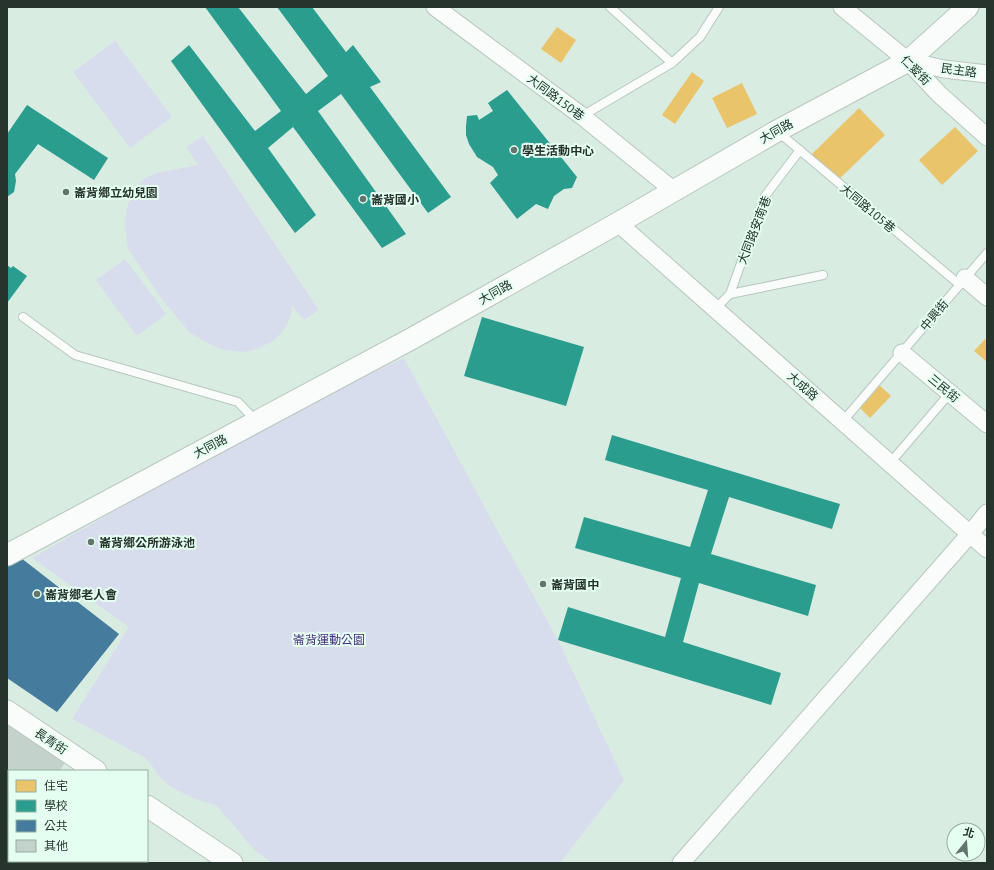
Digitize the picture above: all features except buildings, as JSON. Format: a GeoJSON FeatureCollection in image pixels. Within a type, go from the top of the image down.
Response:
{"type":"FeatureCollection","features":[{"type":"Feature","properties":{"kind":"street","name":"大同路150巷"},"geometry":{"type":"LineString","coordinates":[[435,7],[582,116],[674,190]]}},
{"type":"Feature","properties":{"kind":"street","name":"仁愛街"},"geometry":{"type":"LineString","coordinates":[[842,7],[908,60],[939,94],[987,137]]}},
{"type":"Feature","properties":{"kind":"street","name":"大同路"},"geometry":{"type":"LineString","coordinates":[[7,555],[410,339],[618,223],[777,130],[908,60],[968,7]]}},
{"type":"Feature","properties":{"kind":"street","name":"民主路"},"geometry":{"type":"LineString","coordinates":[[908,60],[944,69],[987,74]]}},
{"type":"Feature","properties":{"kind":"street"},"geometry":{"type":"LineString","coordinates":[[939,94],[944,69]]}},
{"type":"Feature","properties":{"kind":"street","name":"大成路"},"geometry":{"type":"LineString","coordinates":[[618,223],[987,549]]}},
{"type":"Feature","properties":{"kind":"street"},"geometry":{"type":"LineString","coordinates":[[962,281],[987,297]]}},
{"type":"Feature","properties":{"kind":"street","name":"三民街"},"geometry":{"type":"LineString","coordinates":[[902,353],[987,424]]}},
{"type":"Feature","properties":{"kind":"street"},"geometry":{"type":"LineString","coordinates":[[682,863],[987,513]]}},
{"type":"Feature","properties":{"kind":"street","name":"長青街"},"geometry":{"type":"LineString","coordinates":[[7,711],[95,770]]}},
{"type":"Feature","properties":{"kind":"street"},"geometry":{"type":"LineString","coordinates":[[148,807],[232,863]]}},
{"type":"Feature","properties":{"kind":"lane"},"geometry":{"type":"LineString","coordinates":[[610,7],[672,63]]}},
{"type":"Feature","properties":{"kind":"lane"},"geometry":{"type":"LineString","coordinates":[[582,116],[672,63],[700,37],[718,7]]}},
{"type":"Feature","properties":{"kind":"lane","name":"大同路105巷"},"geometry":{"type":"LineString","coordinates":[[777,130],[962,281]]}},
{"type":"Feature","properties":{"kind":"lane","name":"大同路安南巷"},"geometry":{"type":"LineString","coordinates":[[715,309],[730,294],[765,196],[800,150]]}},
{"type":"Feature","properties":{"kind":"lane","name":"中興街"},"geometry":{"type":"LineString","coordinates":[[843,421],[987,253]]}},
{"type":"Feature","properties":{"kind":"lane"},"geometry":{"type":"LineString","coordinates":[[730,294],[823,275]]}},
{"type":"Feature","properties":{"kind":"lane"},"geometry":{"type":"LineString","coordinates":[[23,317],[75,355],[238,402],[257,422]]}},
{"type":"Feature","properties":{"kind":"lane"},"geometry":{"type":"LineString","coordinates":[[890,463],[950,393]]}},
{"type":"Feature","properties":{"kind":"green space"},"geometry":{"type":"Polygon","coordinates":[[[115,41],[172,117],[130,148],[73,72],[115,41]]]}},
{"type":"Feature","properties":{"kind":"green space"},"geometry":{"type":"Polygon","coordinates":[[[203,136],[319,310],[304,320],[292,306],[291,315],[281,333],[273,341],[255,350],[242,352],[220,349],[190,333],[161,298],[128,249],[125,225],[126,211],[135,188],[143,180],[153,174],[198,165],[186,147],[203,136]]]}},
{"type":"Feature","properties":{"kind":"green space"},"geometry":{"type":"Polygon","coordinates":[[[125,259],[166,314],[137,336],[96,280],[125,259]]]}},
{"type":"Feature","properties":{"kind":"green space","name":"崙背運動公園"},"geometry":{"type":"Polygon","coordinates":[[[404,358],[558,640],[624,780],[560,863],[273,863],[255,851],[218,807],[188,796],[175,789],[161,778],[144,757],[72,719],[129,627],[32,558],[288,412],[404,358]]]}},
{"type":"Feature","properties":{"kind":"place","name":"學生活動中心"},"geometry":{"type":"Point","coordinates":[514,150]}},
{"type":"Feature","properties":{"kind":"place","name":"崙背鄉立幼兒園"},"geometry":{"type":"Point","coordinates":[66,192]}},
{"type":"Feature","properties":{"kind":"place","name":"崙背國小"},"geometry":{"type":"Point","coordinates":[363,199]}},
{"type":"Feature","properties":{"kind":"place","name":"崙背鄉公所游泳池"},"geometry":{"type":"Point","coordinates":[91,542]}},
{"type":"Feature","properties":{"kind":"place","name":"崙背國中"},"geometry":{"type":"Point","coordinates":[543,584]}},
{"type":"Feature","properties":{"kind":"place","name":"崙背鄉老人會"},"geometry":{"type":"Point","coordinates":[37,594]}}]}
